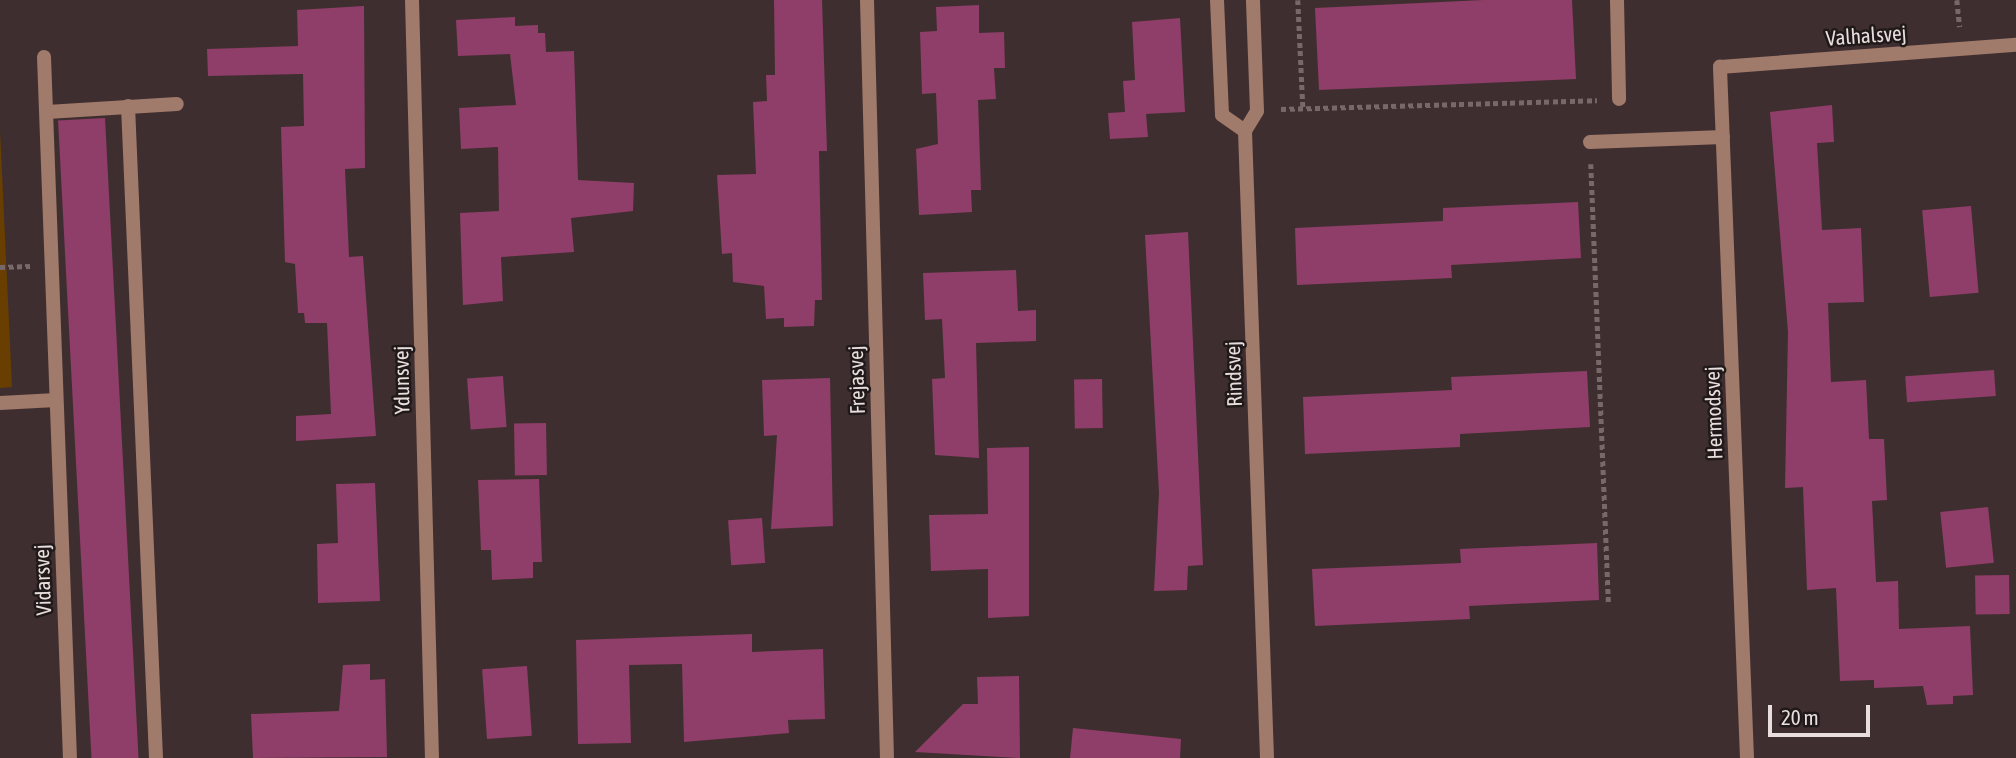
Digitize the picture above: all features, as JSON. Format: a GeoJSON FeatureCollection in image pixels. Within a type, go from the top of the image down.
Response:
{"type":"FeatureCollection","features":[{"type":"Feature","properties":{"kind":"street","name":"Ydunsvej"},"geometry":{"type":"LineString","coordinates":[[412,0],[432,758]]}},
{"type":"Feature","properties":{"kind":"street","name":"Frejasvej"},"geometry":{"type":"LineString","coordinates":[[867,0],[887,758]]}},
{"type":"Feature","properties":{"kind":"street"},"geometry":{"type":"LineString","coordinates":[[1217,0],[1222,115],[1245,131],[1256,111],[1253,0]]}},
{"type":"Feature","properties":{"kind":"street"},"geometry":{"type":"LineString","coordinates":[[1617,0],[1619,99]]}},
{"type":"Feature","properties":{"kind":"street","name":"Valhalsvej"},"geometry":{"type":"LineString","coordinates":[[1720,67],[2016,45]]}},
{"type":"Feature","properties":{"kind":"street","name":"Vidarsvej"},"geometry":{"type":"LineString","coordinates":[[44,57],[70,758]]}},
{"type":"Feature","properties":{"kind":"street","name":"Hermodsvej"},"geometry":{"type":"LineString","coordinates":[[1720,67],[1747,758]]}},
{"type":"Feature","properties":{"kind":"street"},"geometry":{"type":"LineString","coordinates":[[47,112],[177,104]]}},
{"type":"Feature","properties":{"kind":"street"},"geometry":{"type":"LineString","coordinates":[[128,106],[156,758]]}},
{"type":"Feature","properties":{"kind":"street","name":"Rindsvej"},"geometry":{"type":"LineString","coordinates":[[1245,131],[1267,758]]}},
{"type":"Feature","properties":{"kind":"street"},"geometry":{"type":"LineString","coordinates":[[1591,142],[1723,137]]}},
{"type":"Feature","properties":{"kind":"street"},"geometry":{"type":"LineString","coordinates":[[0,403],[57,400]]}},
{"type":"Feature","properties":{"kind":"path"},"geometry":{"type":"LineString","coordinates":[[1298,0],[1303,108]]}},
{"type":"Feature","properties":{"kind":"path"},"geometry":{"type":"LineString","coordinates":[[1256,111],[1619,99]]}},
{"type":"Feature","properties":{"kind":"path"},"geometry":{"type":"LineString","coordinates":[[1591,142],[1609,605]]}},
{"type":"Feature","properties":{"kind":"shaded area"},"geometry":{"type":"Polygon","coordinates":[[[0,131],[12,387],[0,388],[0,131]]]}},
{"type":"Feature","properties":{"kind":"building"},"geometry":{"type":"Polygon","coordinates":[[[774,0],[822,0],[827,151],[819,151],[822,300],[815,300],[814,326],[784,327],[784,318],[766,319],[764,286],[733,282],[732,253],[722,254],[717,175],[756,174],[753,102],[767,101],[766,75],[775,75],[774,0]]]}},
{"type":"Feature","properties":{"kind":"building"},"geometry":{"type":"Polygon","coordinates":[[[1483,0],[1572,0],[1576,79],[1319,90],[1315,8],[1483,0]]]}},
{"type":"Feature","properties":{"kind":"building"},"geometry":{"type":"Polygon","coordinates":[[[979,5],[979,33],[1004,32],[1005,68],[994,68],[996,99],[978,100],[981,190],[971,190],[972,212],[919,215],[916,149],[938,144],[936,93],[922,94],[920,32],[937,31],[936,7],[979,5]]]}},
{"type":"Feature","properties":{"kind":"building"},"geometry":{"type":"Polygon","coordinates":[[[364,6],[365,168],[345,169],[349,257],[363,256],[376,436],[296,441],[296,416],[331,414],[327,323],[305,323],[304,313],[298,313],[295,264],[285,262],[281,127],[304,126],[303,74],[208,76],[207,49],[298,46],[297,10],[364,6]]]}},
{"type":"Feature","properties":{"kind":"building"},"geometry":{"type":"Polygon","coordinates":[[[515,17],[515,26],[538,25],[538,33],[545,33],[546,52],[574,51],[578,180],[634,183],[633,211],[571,218],[574,252],[501,257],[503,301],[463,305],[460,213],[499,211],[498,147],[461,149],[459,108],[516,105],[510,54],[458,56],[456,20],[515,17]]]}},
{"type":"Feature","properties":{"kind":"building"},"geometry":{"type":"Polygon","coordinates":[[[1180,18],[1185,112],[1146,114],[1148,137],[1110,139],[1108,113],[1125,112],[1123,81],[1135,80],[1132,22],[1180,18]]]}},
{"type":"Feature","properties":{"kind":"building"},"geometry":{"type":"Polygon","coordinates":[[[1832,105],[1834,142],[1817,143],[1822,230],[1861,228],[1864,302],[1828,303],[1831,382],[1866,380],[1869,439],[1884,439],[1887,500],[1872,501],[1876,582],[1898,581],[1899,629],[1970,626],[1973,695],[1953,696],[1953,704],[1927,705],[1923,686],[1874,688],[1874,680],[1840,681],[1836,588],[1807,590],[1803,487],[1785,488],[1788,332],[1770,112],[1832,105]]]}},
{"type":"Feature","properties":{"kind":"building"},"geometry":{"type":"Polygon","coordinates":[[[105,118],[139,758],[91,758],[58,120],[105,118]]]}},
{"type":"Feature","properties":{"kind":"building"},"geometry":{"type":"Polygon","coordinates":[[[1578,202],[1581,258],[1451,265],[1452,278],[1297,285],[1295,228],[1443,221],[1443,208],[1578,202]]]}},
{"type":"Feature","properties":{"kind":"building"},"geometry":{"type":"Polygon","coordinates":[[[1971,206],[1979,293],[1930,297],[1922,210],[1971,206]]]}},
{"type":"Feature","properties":{"kind":"building"},"geometry":{"type":"Polygon","coordinates":[[[1188,232],[1203,565],[1188,566],[1187,590],[1154,591],[1159,493],[1145,235],[1188,232]]]}},
{"type":"Feature","properties":{"kind":"building"},"geometry":{"type":"Polygon","coordinates":[[[1016,270],[1018,311],[1036,310],[1036,341],[976,343],[979,458],[935,455],[932,379],[945,378],[942,319],[925,320],[923,273],[1016,270]]]}},
{"type":"Feature","properties":{"kind":"building"},"geometry":{"type":"Polygon","coordinates":[[[1994,370],[1996,396],[1907,402],[1905,376],[1994,370]]]}},
{"type":"Feature","properties":{"kind":"building"},"geometry":{"type":"Polygon","coordinates":[[[1587,371],[1590,427],[1460,434],[1460,447],[1305,454],[1303,397],[1452,390],[1451,377],[1587,371]]]}},
{"type":"Feature","properties":{"kind":"building"},"geometry":{"type":"Polygon","coordinates":[[[503,376],[507,427],[471,429],[467,379],[503,376]]]}},
{"type":"Feature","properties":{"kind":"building"},"geometry":{"type":"Polygon","coordinates":[[[830,378],[833,526],[771,529],[777,435],[764,436],[762,380],[830,378]]]}},
{"type":"Feature","properties":{"kind":"building"},"geometry":{"type":"Polygon","coordinates":[[[1074,379],[1102,379],[1103,428],[1075,428],[1074,379]]]}},
{"type":"Feature","properties":{"kind":"building"},"geometry":{"type":"Polygon","coordinates":[[[546,423],[547,475],[515,476],[514,424],[546,423]]]}},
{"type":"Feature","properties":{"kind":"building"},"geometry":{"type":"Polygon","coordinates":[[[1029,447],[1029,616],[988,618],[988,569],[931,571],[929,515],[988,514],[987,448],[1029,447]]]}},
{"type":"Feature","properties":{"kind":"building"},"geometry":{"type":"Polygon","coordinates":[[[539,479],[542,562],[533,562],[533,578],[492,580],[491,550],[481,550],[478,480],[539,479]]]}},
{"type":"Feature","properties":{"kind":"building"},"geometry":{"type":"Polygon","coordinates":[[[375,483],[380,601],[318,603],[317,544],[338,543],[336,484],[375,483]]]}},
{"type":"Feature","properties":{"kind":"building"},"geometry":{"type":"Polygon","coordinates":[[[1988,507],[1994,563],[1946,568],[1940,512],[1988,507]]]}},
{"type":"Feature","properties":{"kind":"building"},"geometry":{"type":"Polygon","coordinates":[[[762,518],[765,563],[731,565],[728,520],[762,518]]]}},
{"type":"Feature","properties":{"kind":"building"},"geometry":{"type":"Polygon","coordinates":[[[1597,543],[1599,600],[1469,606],[1470,619],[1315,626],[1312,569],[1461,563],[1460,549],[1597,543]]]}},
{"type":"Feature","properties":{"kind":"building"},"geometry":{"type":"Polygon","coordinates":[[[2009,575],[2010,614],[1976,615],[1975,576],[2009,575]]]}},
{"type":"Feature","properties":{"kind":"building"},"geometry":{"type":"Polygon","coordinates":[[[752,634],[752,652],[823,649],[825,719],[788,720],[789,733],[684,742],[682,664],[629,665],[631,743],[578,744],[576,640],[752,634]]]}},
{"type":"Feature","properties":{"kind":"building"},"geometry":{"type":"Polygon","coordinates":[[[370,664],[370,680],[385,679],[387,757],[253,758],[251,714],[339,711],[343,665],[370,664]]]}},
{"type":"Feature","properties":{"kind":"building"},"geometry":{"type":"Polygon","coordinates":[[[527,666],[532,736],[487,739],[482,669],[527,666]]]}},
{"type":"Feature","properties":{"kind":"building"},"geometry":{"type":"Polygon","coordinates":[[[1019,676],[1020,758],[915,752],[963,704],[978,704],[977,677],[1019,676]]]}},
{"type":"Feature","properties":{"kind":"building"},"geometry":{"type":"Polygon","coordinates":[[[1073,728],[1181,739],[1180,758],[1070,758],[1073,728]]]}}]}
